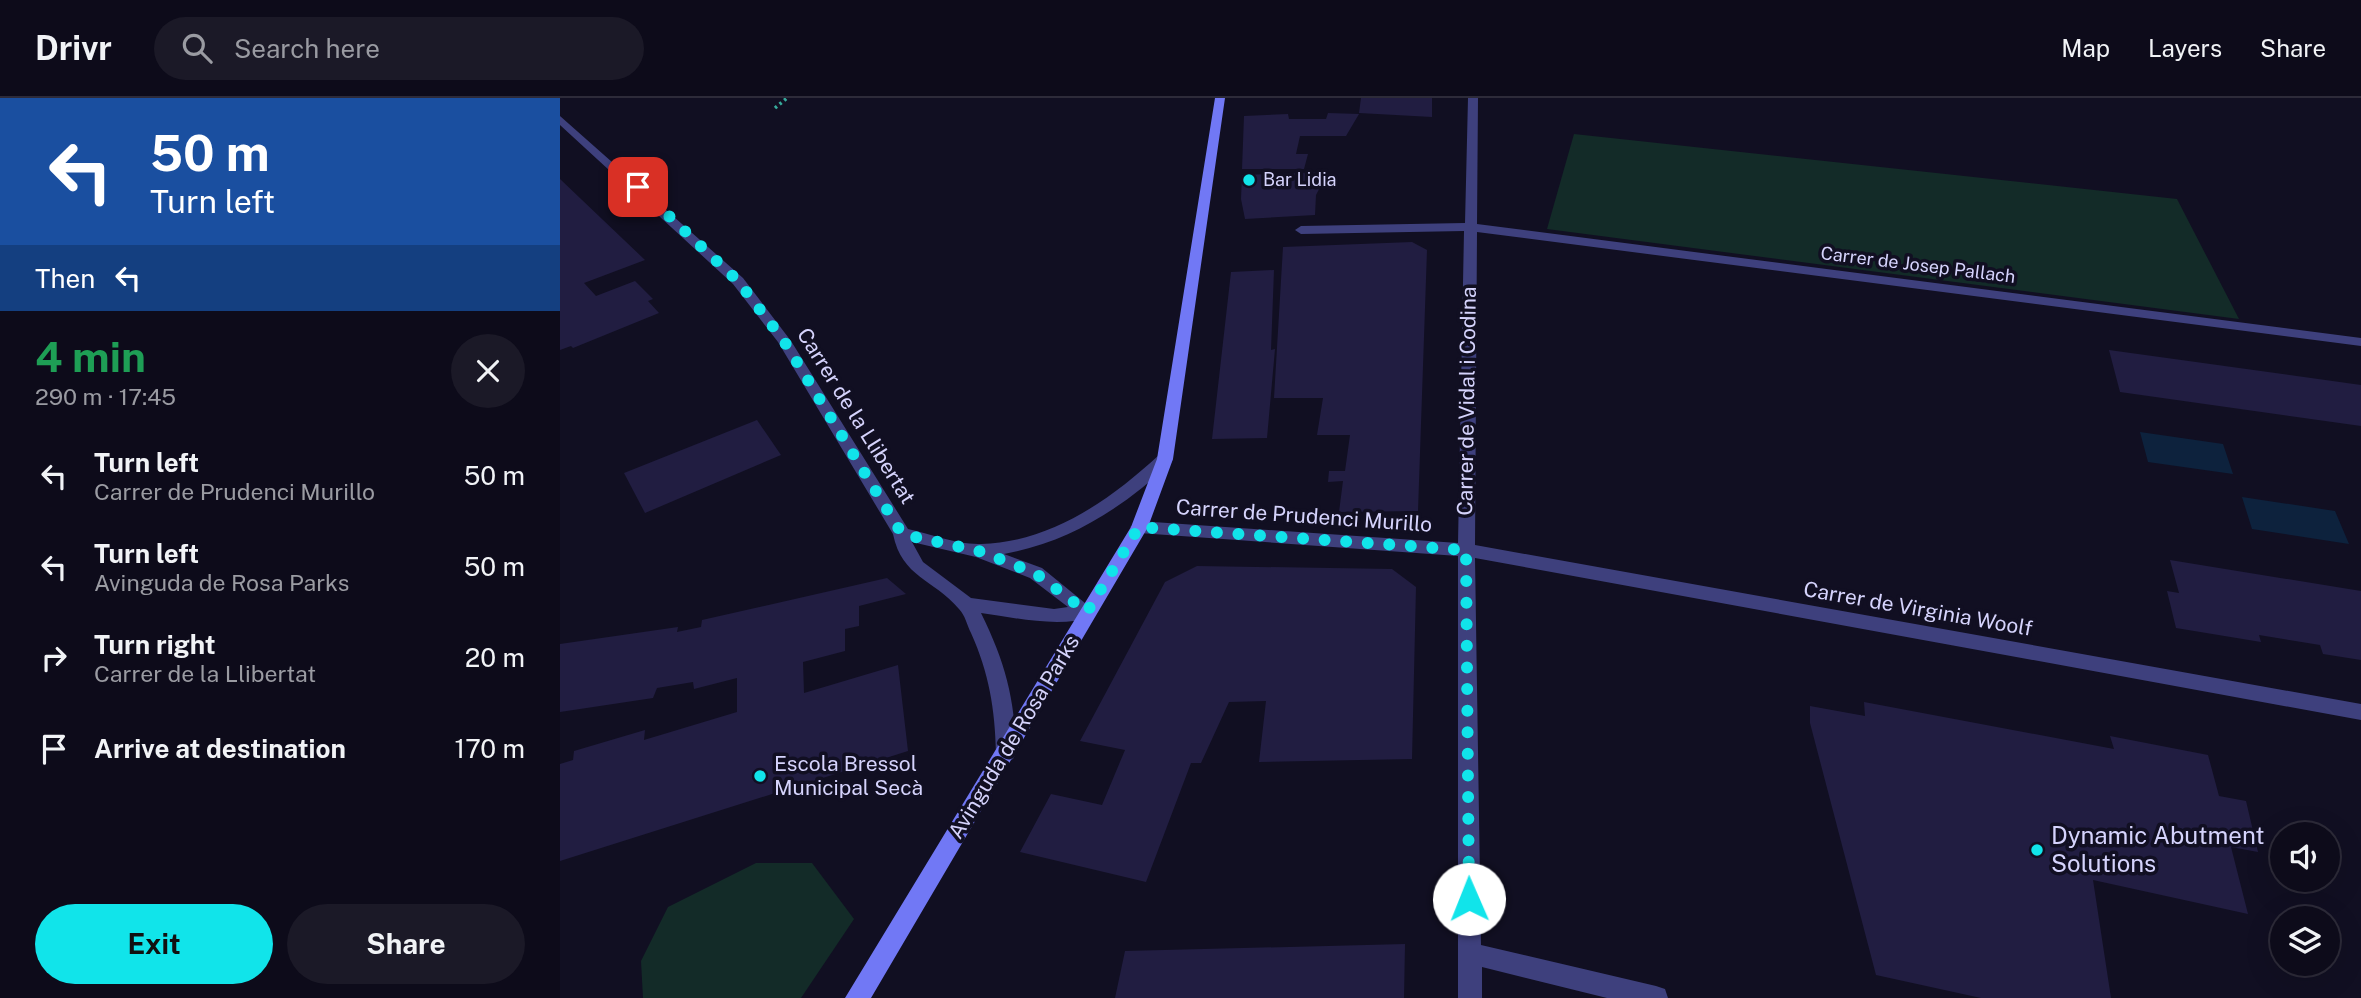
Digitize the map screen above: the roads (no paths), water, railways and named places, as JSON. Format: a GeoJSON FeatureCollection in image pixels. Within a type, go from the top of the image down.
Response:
{"type":"FeatureCollection","features":[{"type":"Feature","properties":{"kind":"main road","name":"Avinguda de Rosa Parks"},"geometry":{"type":"LineString","coordinates":[[857,998],[1139,527],[1165,459],[1220,98]]}},
{"type":"Feature","properties":{"kind":"street","name":"Carrer de Vidal i Codina"},"geometry":{"type":"LineString","coordinates":[[1470,998],[1466,550],[1472,98]]}},
{"type":"Feature","properties":{"kind":"street","name":"Carrer de la Llibertat"},"geometry":{"type":"LineString","coordinates":[[560,119],[738,281],[784,341],[902,534],[903,548],[913,565],[966,604],[995,660],[1004,693],[1006,753]]}},
{"type":"Feature","properties":{"kind":"street","name":"Carrer de Josep Pallach"},"geometry":{"type":"LineString","coordinates":[[1301,230],[1469,227],[2361,342]]}},
{"type":"Feature","properties":{"kind":"street","name":"Carrer de la Llibertat"},"geometry":{"type":"LineString","coordinates":[[979,551],[1014,548],[1066,531],[1107,509],[1165,459]]}},
{"type":"Feature","properties":{"kind":"street","name":"Carrer de Prudenci Murillo"},"geometry":{"type":"LineString","coordinates":[[1139,527],[1466,550]]}},
{"type":"Feature","properties":{"kind":"street","name":"Carrer de la Llibertat"},"geometry":{"type":"LineString","coordinates":[[902,534],[979,551],[1035,573],[1087,612]]}},
{"type":"Feature","properties":{"kind":"street","name":"Carrer de Virginia Woolf"},"geometry":{"type":"LineString","coordinates":[[1466,550],[2361,712]]}},
{"type":"Feature","properties":{"kind":"street","name":"Carrer de la Llibertat"},"geometry":{"type":"LineString","coordinates":[[966,604],[1054,616],[1087,612]]}},
{"type":"Feature","properties":{"kind":"street"},"geometry":{"type":"LineString","coordinates":[[1469,953],[1656,998]]}},
{"type":"Feature","properties":{"kind":"water"},"geometry":{"type":"Polygon","coordinates":[[[2140,432],[2223,444],[2233,474],[2148,462],[2140,432]]]}},
{"type":"Feature","properties":{"kind":"water"},"geometry":{"type":"Polygon","coordinates":[[[2242,497],[2335,511],[2349,544],[2252,529],[2242,497]]]}},
{"type":"Feature","properties":{"kind":"place","name":"Bar Lidia"},"geometry":{"type":"Point","coordinates":[1249,180]}},
{"type":"Feature","properties":{"kind":"place","name":"Escola Bressol Municipal Secà"},"geometry":{"type":"Point","coordinates":[760,776]}},
{"type":"Feature","properties":{"kind":"place","name":"Dynamic Abutment Solutions"},"geometry":{"type":"Point","coordinates":[2037,850]}}]}
